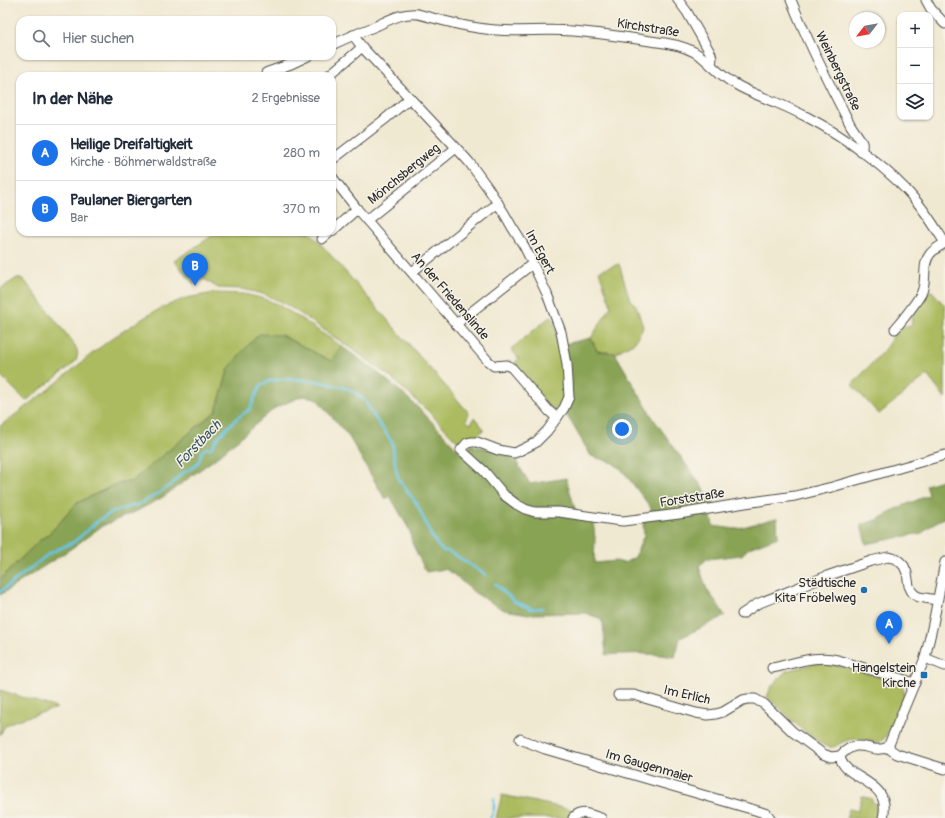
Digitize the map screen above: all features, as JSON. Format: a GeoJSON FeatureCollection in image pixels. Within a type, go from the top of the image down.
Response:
{"type":"FeatureCollection","features":[{"type":"Feature","properties":{"kind":"street"},"geometry":{"type":"LineString","coordinates":[[678,0],[711,54],[711,65]]}},
{"type":"Feature","properties":{"kind":"street","name":"Weinbergstraße"},"geometry":{"type":"LineString","coordinates":[[791,0],[812,49],[852,128],[862,142],[861,152]]}},
{"type":"Feature","properties":{"kind":"street"},"geometry":{"type":"LineString","coordinates":[[926,0],[929,6],[945,24]]}},
{"type":"Feature","properties":{"kind":"street","name":"Kirchstraße"},"geometry":{"type":"LineString","coordinates":[[336,43],[400,16],[416,14],[458,25],[484,29],[577,31],[672,44],[693,51],[704,58],[727,80],[739,87],[782,105],[836,134],[892,177],[913,197],[927,214],[945,243],[932,252],[928,257],[925,265],[922,292],[895,330]]}},
{"type":"Feature","properties":{"kind":"street","name":"Im Egert"},"geometry":{"type":"LineString","coordinates":[[353,35],[362,47],[456,148],[477,173],[498,203],[524,246],[547,294],[561,332],[568,368],[569,397],[557,418],[538,441],[530,447],[517,452],[496,450],[479,443],[472,442],[467,444],[461,450]]}},
{"type":"Feature","properties":{"kind":"street"},"geometry":{"type":"LineString","coordinates":[[333,72],[362,47]]}},
{"type":"Feature","properties":{"kind":"street"},"geometry":{"type":"LineString","coordinates":[[272,72],[300,60]]}},
{"type":"Feature","properties":{"kind":"street"},"geometry":{"type":"LineString","coordinates":[[336,157],[410,98]]}},
{"type":"Feature","properties":{"kind":"street","name":"Mönchsbergweg"},"geometry":{"type":"LineString","coordinates":[[367,220],[456,148]]}},
{"type":"Feature","properties":{"kind":"street","name":"An der Friedenslinde"},"geometry":{"type":"LineString","coordinates":[[336,182],[357,209],[492,364],[512,368],[549,411],[557,418]]}},
{"type":"Feature","properties":{"kind":"street"},"geometry":{"type":"LineString","coordinates":[[412,272],[498,203]]}},
{"type":"Feature","properties":{"kind":"street"},"geometry":{"type":"LineString","coordinates":[[336,227],[357,209]]}},
{"type":"Feature","properties":{"kind":"street"},"geometry":{"type":"LineString","coordinates":[[322,240],[326,236]]}},
{"type":"Feature","properties":{"kind":"street"},"geometry":{"type":"LineString","coordinates":[[456,324],[532,264]]}},
{"type":"Feature","properties":{"kind":"street","name":"Forststraße"},"geometry":{"type":"LineString","coordinates":[[461,450],[484,471],[504,495],[525,509],[622,521],[679,514],[795,496],[945,455]]}},
{"type":"Feature","properties":{"kind":"street"},"geometry":{"type":"LineString","coordinates":[[742,614],[754,605],[842,571],[885,558],[896,559],[903,564],[907,573],[909,586],[915,595],[937,600]]}},
{"type":"Feature","properties":{"kind":"street"},"geometry":{"type":"LineString","coordinates":[[883,818],[884,806],[880,794],[870,783],[847,769],[843,765],[840,756],[855,746],[862,745],[880,749],[888,746],[924,658],[932,631],[945,562]]}},
{"type":"Feature","properties":{"kind":"street"},"geometry":{"type":"LineString","coordinates":[[772,668],[817,658],[826,658],[838,660],[915,683]]}},
{"type":"Feature","properties":{"kind":"street"},"geometry":{"type":"LineString","coordinates":[[924,658],[945,666]]}},
{"type":"Feature","properties":{"kind":"street","name":"Im Erlich"},"geometry":{"type":"LineString","coordinates":[[618,695],[634,695],[696,713],[708,715],[720,713],[741,701],[755,699],[764,704],[793,732],[822,754],[831,757],[840,756]]}},
{"type":"Feature","properties":{"kind":"street","name":"Im Gaugenmaier"},"geometry":{"type":"LineString","coordinates":[[520,739],[545,749],[758,811],[767,814],[770,818]]}},
{"type":"Feature","properties":{"kind":"street"},"geometry":{"type":"LineString","coordinates":[[888,746],[897,754],[945,769]]}},
{"type":"Feature","properties":{"kind":"street"},"geometry":{"type":"LineString","coordinates":[[573,818],[577,814],[582,813],[601,818]]}},
{"type":"Feature","properties":{"kind":"green space"},"geometry":{"type":"Polygon","coordinates":[[[212,236],[314,236],[469,413],[466,421],[471,424],[474,417],[484,429],[474,439],[462,442],[457,441],[428,411],[388,375],[298,312],[280,301],[263,294],[242,289],[218,288],[204,279],[194,284],[174,261],[212,236]]]}},
{"type":"Feature","properties":{"kind":"green space"},"geometry":{"type":"Polygon","coordinates":[[[619,264],[630,300],[636,305],[643,327],[635,342],[615,353],[597,351],[591,338],[611,306],[599,271],[619,264]]]}},
{"type":"Feature","properties":{"kind":"green space"},"geometry":{"type":"Polygon","coordinates":[[[17,278],[24,280],[74,344],[77,350],[77,357],[73,364],[26,401],[0,375],[0,289],[17,278]]]}},
{"type":"Feature","properties":{"kind":"green space"},"geometry":{"type":"Polygon","coordinates":[[[928,291],[932,291],[945,306],[945,398],[927,375],[879,414],[852,385],[884,350],[899,328],[912,325],[911,316],[921,304],[928,291]]]}},
{"type":"Feature","properties":{"kind":"green space"},"geometry":{"type":"Polygon","coordinates":[[[214,293],[244,294],[275,303],[341,346],[331,361],[281,335],[229,368],[216,411],[132,481],[114,485],[77,503],[52,531],[39,541],[0,579],[0,426],[114,337],[150,314],[186,298],[214,293]]]}},
{"type":"Feature","properties":{"kind":"green space"},"geometry":{"type":"Polygon","coordinates":[[[551,316],[564,360],[565,402],[556,409],[549,407],[514,363],[519,359],[511,349],[551,316]]]}},
{"type":"Feature","properties":{"kind":"green space"},"geometry":{"type":"Polygon","coordinates":[[[259,334],[281,335],[331,361],[341,346],[405,395],[463,455],[471,445],[516,455],[517,463],[530,484],[566,478],[576,512],[593,520],[595,538],[594,563],[616,561],[624,563],[635,557],[644,535],[643,522],[651,516],[651,508],[623,471],[613,463],[591,456],[565,412],[565,344],[591,338],[597,351],[615,353],[653,418],[715,505],[704,509],[707,517],[711,516],[713,526],[735,529],[777,518],[778,537],[749,548],[742,555],[707,559],[699,566],[707,590],[725,616],[680,638],[675,657],[640,654],[606,655],[603,623],[599,618],[585,613],[528,614],[504,610],[475,593],[445,569],[426,572],[412,543],[410,531],[390,496],[385,499],[349,437],[316,398],[302,396],[275,408],[216,458],[163,497],[137,511],[102,526],[72,548],[0,595],[0,579],[39,541],[52,531],[77,503],[114,485],[132,481],[216,411],[229,368],[259,334]]]}},
{"type":"Feature","properties":{"kind":"green space"},"geometry":{"type":"Polygon","coordinates":[[[945,479],[945,518],[935,523],[920,535],[916,534],[866,544],[861,525],[879,519],[893,510],[929,495],[926,485],[945,479]]]}},
{"type":"Feature","properties":{"kind":"green space"},"geometry":{"type":"Polygon","coordinates":[[[823,663],[837,665],[896,682],[901,686],[904,691],[904,696],[886,736],[883,739],[874,742],[854,739],[845,741],[834,747],[827,746],[810,736],[767,697],[771,687],[786,671],[823,663]]]}},
{"type":"Feature","properties":{"kind":"green space"},"geometry":{"type":"Polygon","coordinates":[[[0,690],[57,708],[14,721],[5,726],[0,735],[0,690]]]}},
{"type":"Feature","properties":{"kind":"green space"},"geometry":{"type":"Polygon","coordinates":[[[502,795],[564,808],[572,810],[573,812],[569,818],[496,818],[502,795]]]}},
{"type":"Feature","properties":{"kind":"green space"},"geometry":{"type":"Polygon","coordinates":[[[862,796],[872,799],[872,802],[877,804],[876,818],[846,818],[849,809],[858,811],[862,796]]]}},
{"type":"Feature","properties":{"kind":"waterway","name":"Forstbach"},"geometry":{"type":"LineString","coordinates":[[0,592],[50,553],[74,542],[98,521],[111,513],[137,505],[156,495],[173,483],[181,474],[194,467],[199,461],[202,451],[207,448],[211,448],[219,436],[236,419],[250,409],[260,386],[269,381],[283,379],[312,380],[346,388],[354,392],[365,401],[392,442],[399,480],[417,504],[431,535],[438,546],[443,551],[447,551],[455,555],[486,575]]}},
{"type":"Feature","properties":{"kind":"waterway","name":"Forstbach"},"geometry":{"type":"LineString","coordinates":[[495,584],[515,602],[532,609],[542,608]]}},
{"type":"Feature","properties":{"kind":"waterway"},"geometry":{"type":"LineString","coordinates":[[490,818],[492,816],[494,799]]}},
{"type":"Feature","properties":{"kind":"place","name":"Paulaner Biergarten"},"geometry":{"type":"Point","coordinates":[195,286]}},
{"type":"Feature","properties":{"kind":"place","name":"Städtische Kita Fröbelweg"},"geometry":{"type":"Point","coordinates":[864,590]}},
{"type":"Feature","properties":{"kind":"place","name":"Heilige Dreifaltigkeit"},"geometry":{"type":"Point","coordinates":[889,644]}},
{"type":"Feature","properties":{"kind":"place","name":"Hangelstein Kirche"},"geometry":{"type":"Point","coordinates":[924,675]}}]}
